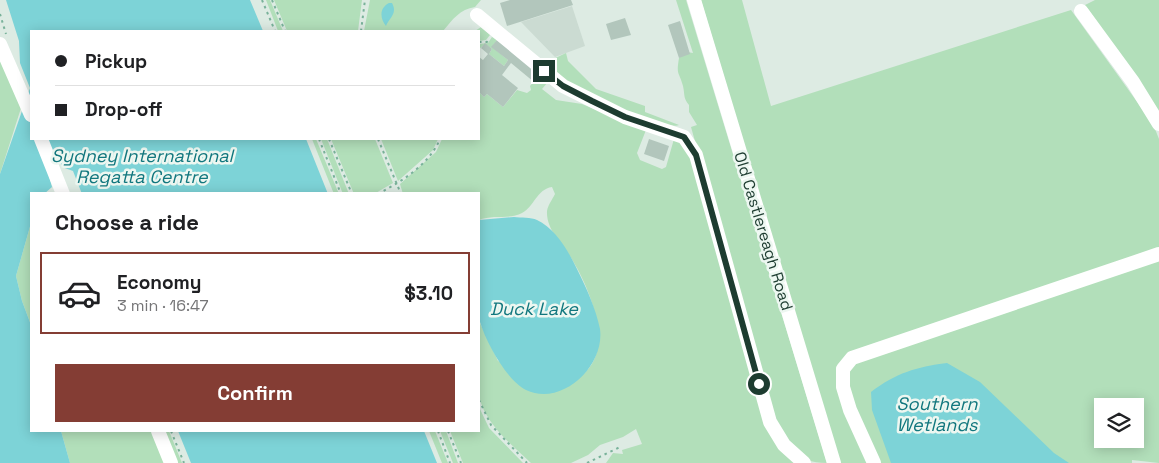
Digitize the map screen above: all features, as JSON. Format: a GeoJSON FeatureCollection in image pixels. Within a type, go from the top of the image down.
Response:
{"type":"FeatureCollection","features":[{"type":"Feature","properties":{"kind":"street","name":"Old Castlereagh Road"},"geometry":{"type":"LineString","coordinates":[[694,0],[833,461]]}},
{"type":"Feature","properties":{"kind":"street"},"geometry":{"type":"LineString","coordinates":[[1081,11],[1133,82],[1159,124]]}},
{"type":"Feature","properties":{"kind":"street"},"geometry":{"type":"LineString","coordinates":[[477,15],[563,86],[625,117],[687,140],[696,155],[770,422],[784,445],[804,463]]}},
{"type":"Feature","properties":{"kind":"street"},"geometry":{"type":"LineString","coordinates":[[0,44],[30,112]]}},
{"type":"Feature","properties":{"kind":"street"},"geometry":{"type":"LineString","coordinates":[[41,140],[61,192]]}},
{"type":"Feature","properties":{"kind":"street"},"geometry":{"type":"LineString","coordinates":[[874,463],[843,387],[843,369],[852,358],[1159,254]]}},
{"type":"Feature","properties":{"kind":"street"},"geometry":{"type":"LineString","coordinates":[[158,432],[171,463]]}},
{"type":"Feature","properties":{"kind":"path"},"geometry":{"type":"LineString","coordinates":[[262,0],[275,30]]}},
{"type":"Feature","properties":{"kind":"path"},"geometry":{"type":"LineString","coordinates":[[272,0],[285,30]]}},
{"type":"Feature","properties":{"kind":"path"},"geometry":{"type":"LineString","coordinates":[[361,30],[365,0]]}},
{"type":"Feature","properties":{"kind":"path"},"geometry":{"type":"LineString","coordinates":[[480,42],[487,42],[491,36]]}},
{"type":"Feature","properties":{"kind":"path"},"geometry":{"type":"LineString","coordinates":[[319,140],[340,192]]}},
{"type":"Feature","properties":{"kind":"path"},"geometry":{"type":"LineString","coordinates":[[329,140],[351,192]]}},
{"type":"Feature","properties":{"kind":"path"},"geometry":{"type":"LineString","coordinates":[[378,140],[400,192]]}},
{"type":"Feature","properties":{"kind":"path"},"geometry":{"type":"LineString","coordinates":[[381,192],[404,180],[435,151],[440,140]]}},
{"type":"Feature","properties":{"kind":"path"},"geometry":{"type":"LineString","coordinates":[[480,402],[491,425],[527,463]]}},
{"type":"Feature","properties":{"kind":"path"},"geometry":{"type":"LineString","coordinates":[[171,432],[184,463]]}},
{"type":"Feature","properties":{"kind":"path"},"geometry":{"type":"LineString","coordinates":[[438,432],[450,463]]}},
{"type":"Feature","properties":{"kind":"path"},"geometry":{"type":"LineString","coordinates":[[448,432],[461,463]]}},
{"type":"Feature","properties":{"kind":"path"},"geometry":{"type":"LineString","coordinates":[[587,463],[620,447]]}},
{"type":"Feature","properties":{"kind":"shaded area"},"geometry":{"type":"Polygon","coordinates":[[[572,6],[585,46],[555,57],[521,22],[572,6]]]}},
{"type":"Feature","properties":{"kind":"green space"},"geometry":{"type":"Polygon","coordinates":[[[266,0],[270,0],[283,30],[278,30],[266,0]]]}},
{"type":"Feature","properties":{"kind":"green space"},"geometry":{"type":"Polygon","coordinates":[[[274,0],[362,0],[358,30],[287,30],[274,0]]]}},
{"type":"Feature","properties":{"kind":"green space"},"geometry":{"type":"Polygon","coordinates":[[[370,0],[481,0],[475,7],[465,10],[457,16],[444,30],[364,30],[370,0]]]}},
{"type":"Feature","properties":{"kind":"green space"},"geometry":{"type":"Polygon","coordinates":[[[676,0],[686,0],[827,463],[800,457],[789,446],[774,423],[691,127],[697,125],[689,112],[689,105],[685,98],[678,73],[679,58],[687,52],[693,53],[676,0]]]}},
{"type":"Feature","properties":{"kind":"green space"},"geometry":{"type":"Polygon","coordinates":[[[701,0],[742,0],[771,106],[1071,10],[1153,124],[1159,139],[1159,463],[1132,460],[1132,463],[839,463],[701,0]]]}},
{"type":"Feature","properties":{"kind":"green space"},"geometry":{"type":"Polygon","coordinates":[[[1095,0],[1159,0],[1159,114],[1141,84],[1085,5],[1095,0]]]}},
{"type":"Feature","properties":{"kind":"green space"},"geometry":{"type":"Polygon","coordinates":[[[481,27],[490,35],[486,40],[480,41],[480,30],[476,30],[481,27]]]}},
{"type":"Feature","properties":{"kind":"green space"},"geometry":{"type":"Polygon","coordinates":[[[492,37],[497,40],[492,47],[508,60],[504,66],[489,54],[492,49],[485,44],[480,48],[480,44],[488,43],[492,37]]]}},
{"type":"Feature","properties":{"kind":"green space"},"geometry":{"type":"Polygon","coordinates":[[[566,53],[568,61],[596,89],[645,106],[645,112],[679,125],[660,123],[645,118],[611,105],[571,85],[547,62],[566,53]]]}},
{"type":"Feature","properties":{"kind":"green space"},"geometry":{"type":"Polygon","coordinates":[[[0,58],[21,108],[0,174],[0,58]]]}},
{"type":"Feature","properties":{"kind":"green space"},"geometry":{"type":"Polygon","coordinates":[[[540,74],[548,82],[542,89],[556,100],[582,104],[646,130],[637,153],[640,160],[662,169],[666,167],[674,139],[680,140],[692,156],[767,423],[798,463],[606,463],[613,453],[623,454],[622,450],[642,444],[636,429],[623,437],[600,445],[588,455],[571,463],[531,463],[507,441],[487,416],[480,399],[480,323],[498,361],[569,386],[588,369],[597,351],[597,324],[585,283],[569,255],[556,238],[547,218],[549,205],[555,194],[552,187],[547,188],[522,213],[480,220],[480,192],[402,192],[400,184],[436,152],[442,140],[480,140],[480,93],[484,97],[487,94],[503,107],[517,90],[527,93],[531,90],[530,86],[540,74]]]}},
{"type":"Feature","properties":{"kind":"green space"},"geometry":{"type":"Polygon","coordinates":[[[312,140],[316,140],[338,192],[333,192],[312,140]]]}},
{"type":"Feature","properties":{"kind":"green space"},"geometry":{"type":"Polygon","coordinates":[[[321,140],[327,140],[348,192],[342,192],[321,140]]]}},
{"type":"Feature","properties":{"kind":"green space"},"geometry":{"type":"Polygon","coordinates":[[[331,140],[375,140],[393,183],[377,192],[353,192],[331,140]]]}},
{"type":"Feature","properties":{"kind":"green space"},"geometry":{"type":"Polygon","coordinates":[[[381,140],[438,140],[433,150],[398,181],[381,140]]]}},
{"type":"Feature","properties":{"kind":"green space"},"geometry":{"type":"Polygon","coordinates":[[[30,227],[30,322],[16,276],[30,227]]]}},
{"type":"Feature","properties":{"kind":"green space"},"geometry":{"type":"Polygon","coordinates":[[[480,409],[489,428],[523,463],[463,463],[450,432],[480,432],[480,409]]]}},
{"type":"Feature","properties":{"kind":"green space"},"geometry":{"type":"Polygon","coordinates":[[[61,432],[152,432],[165,463],[70,463],[61,432]]]}},
{"type":"Feature","properties":{"kind":"green space"},"geometry":{"type":"Polygon","coordinates":[[[161,432],[169,432],[182,463],[174,463],[161,432]]]}},
{"type":"Feature","properties":{"kind":"green space"},"geometry":{"type":"Polygon","coordinates":[[[429,432],[435,432],[448,463],[442,463],[429,432]]]}},
{"type":"Feature","properties":{"kind":"green space"},"geometry":{"type":"Polygon","coordinates":[[[440,432],[446,432],[458,463],[453,463],[440,432]]]}},
{"type":"Feature","properties":{"kind":"water","name":"Sydney International Regatta Centre"},"geometry":{"type":"Polygon","coordinates":[[[6,0],[250,0],[263,30],[30,30],[30,88],[20,63],[19,41],[6,0]]]}},
{"type":"Feature","properties":{"kind":"water"},"geometry":{"type":"Polygon","coordinates":[[[392,3],[394,10],[386,26],[381,14],[383,8],[392,3]]]}},
{"type":"Feature","properties":{"kind":"water","name":"Sydney International Regatta Centre"},"geometry":{"type":"Polygon","coordinates":[[[30,88],[30,140],[306,140],[327,192],[81,192],[73,171],[62,167],[59,158],[56,158],[49,176],[52,187],[46,192],[30,192],[30,227],[16,276],[30,322],[30,432],[61,432],[70,463],[0,463],[0,174],[30,88]]]}},
{"type":"Feature","properties":{"kind":"water","name":"Duck Lake"},"geometry":{"type":"Polygon","coordinates":[[[514,217],[537,220],[550,229],[561,241],[574,262],[596,314],[600,329],[600,343],[596,357],[588,369],[567,388],[553,393],[540,394],[526,390],[505,370],[492,350],[480,322],[480,220],[514,217]]]}},
{"type":"Feature","properties":{"kind":"water","name":"Southern Wetlands"},"geometry":{"type":"Polygon","coordinates":[[[947,363],[980,382],[1054,453],[1069,463],[891,463],[872,410],[871,392],[889,380],[907,372],[947,363]]]}},
{"type":"Feature","properties":{"kind":"water"},"geometry":{"type":"Polygon","coordinates":[[[178,432],[424,432],[437,463],[191,463],[178,432]]]}},
{"type":"Feature","properties":{"kind":"building"},"geometry":{"type":"Polygon","coordinates":[[[510,0],[571,0],[573,5],[507,26],[500,3],[510,0]]]}},
{"type":"Feature","properties":{"kind":"building"},"geometry":{"type":"Polygon","coordinates":[[[625,18],[631,35],[611,40],[606,24],[625,18]]]}},
{"type":"Feature","properties":{"kind":"building"},"geometry":{"type":"Polygon","coordinates":[[[680,21],[690,54],[679,58],[668,25],[680,21]]]}},
{"type":"Feature","properties":{"kind":"building"},"geometry":{"type":"Polygon","coordinates":[[[497,40],[540,74],[534,82],[511,63],[502,75],[518,88],[503,107],[487,94],[484,97],[480,93],[480,58],[483,60],[488,54],[481,48],[485,43],[492,49],[489,54],[504,66],[508,60],[491,47],[497,40]]]}},
{"type":"Feature","properties":{"kind":"building"},"geometry":{"type":"Polygon","coordinates":[[[649,139],[669,146],[664,161],[644,154],[649,139]]]}},
{"type":"Feature","properties":{"kind":"route"},"geometry":{"type":"LineString","coordinates":[[544,71],[577,94],[625,117],[684,137],[687,140],[696,155],[759,384]]}}]}
